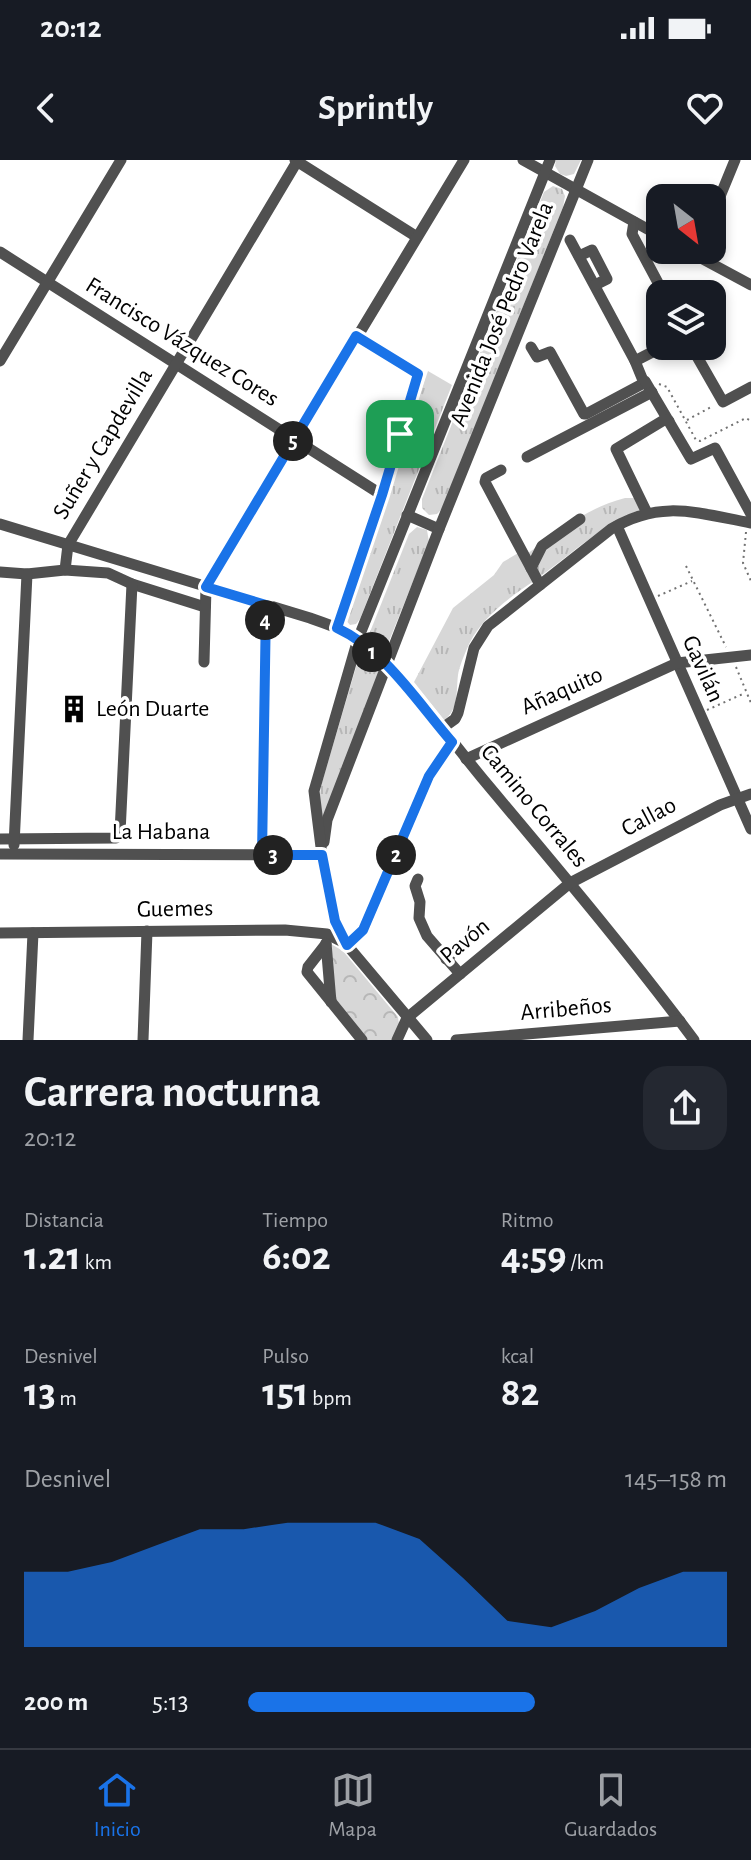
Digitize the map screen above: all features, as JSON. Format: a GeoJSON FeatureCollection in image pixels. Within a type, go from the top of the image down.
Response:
{"type":"FeatureCollection","features":[{"type":"Feature","properties":{"kind":"street"},"geometry":{"type":"LineString","coordinates":[[0,361],[121,160]]}},
{"type":"Feature","properties":{"kind":"street"},"geometry":{"type":"LineString","coordinates":[[204,662],[206,587],[464,160]]}},
{"type":"Feature","properties":{"kind":"street"},"geometry":{"type":"LineString","coordinates":[[523,160],[646,228]]}},
{"type":"Feature","properties":{"kind":"street","name":"Avenida José Pedro Varela"},"geometry":{"type":"LineString","coordinates":[[347,945],[335,921],[314,791],[358,639],[550,160]]}},
{"type":"Feature","properties":{"kind":"street","name":"Avenida José Pedro Varela"},"geometry":{"type":"LineString","coordinates":[[322,855],[327,820],[385,665],[588,160]]}},
{"type":"Feature","properties":{"kind":"street"},"geometry":{"type":"LineString","coordinates":[[725,184],[735,160]]}},
{"type":"Feature","properties":{"kind":"street"},"geometry":{"type":"LineString","coordinates":[[297,161],[417,237]]}},
{"type":"Feature","properties":{"kind":"street","name":"Suñer y Capdevilla"},"geometry":{"type":"LineString","coordinates":[[68,545],[297,161]]}},
{"type":"Feature","properties":{"kind":"street"},"geometry":{"type":"LineString","coordinates":[[634,222],[632,234],[657,280]]}},
{"type":"Feature","properties":{"kind":"street"},"geometry":{"type":"LineString","coordinates":[[570,240],[645,381],[691,459],[715,448],[749,520]]}},
{"type":"Feature","properties":{"kind":"street","name":"Francisco Vázquez Cores"},"geometry":{"type":"LineString","coordinates":[[0,252],[382,495]]}},
{"type":"Feature","properties":{"kind":"street"},"geometry":{"type":"LineString","coordinates":[[715,264],[751,285]]}},
{"type":"Feature","properties":{"kind":"street"},"geometry":{"type":"LineString","coordinates":[[337,628],[382,495],[418,374],[356,336]]}},
{"type":"Feature","properties":{"kind":"street"},"geometry":{"type":"LineString","coordinates":[[531,347],[537,357],[550,352],[584,414],[645,381]]}},
{"type":"Feature","properties":{"kind":"street"},"geometry":{"type":"LineString","coordinates":[[635,361],[646,355]]}},
{"type":"Feature","properties":{"kind":"street"},"geometry":{"type":"LineString","coordinates":[[699,360],[721,401],[751,387]]}},
{"type":"Feature","properties":{"kind":"street"},"geometry":{"type":"LineString","coordinates":[[527,457],[652,392]]}},
{"type":"Feature","properties":{"kind":"street"},"geometry":{"type":"LineString","coordinates":[[647,513],[616,449],[664,420],[669,421]]}},
{"type":"Feature","properties":{"kind":"street"},"geometry":{"type":"LineString","coordinates":[[501,470],[486,478],[485,482],[540,585]]}},
{"type":"Feature","properties":{"kind":"street"},"geometry":{"type":"LineString","coordinates":[[441,729],[458,713],[474,648],[481,635],[497,618],[617,526],[647,513],[682,511],[749,520]]}},
{"type":"Feature","properties":{"kind":"street"},"geometry":{"type":"LineString","coordinates":[[407,515],[439,529]]}},
{"type":"Feature","properties":{"kind":"street"},"geometry":{"type":"LineString","coordinates":[[531,568],[542,546],[580,519]]}},
{"type":"Feature","properties":{"kind":"street","name":"Camino Corrales"},"geometry":{"type":"LineString","coordinates":[[0,524],[266,605],[337,628],[358,639],[385,665],[452,742],[570,883],[694,1040]]}},
{"type":"Feature","properties":{"kind":"street","name":"Gavilán"},"geometry":{"type":"LineString","coordinates":[[617,526],[751,829]]}},
{"type":"Feature","properties":{"kind":"street"},"geometry":{"type":"LineString","coordinates":[[65,570],[68,545]]}},
{"type":"Feature","properties":{"kind":"street"},"geometry":{"type":"LineString","coordinates":[[0,572],[27,574],[65,570],[108,573],[132,584],[205,607]]}},
{"type":"Feature","properties":{"kind":"street"},"geometry":{"type":"LineString","coordinates":[[14,854],[27,574]]}},
{"type":"Feature","properties":{"kind":"street"},"geometry":{"type":"LineString","coordinates":[[0,839],[116,838],[120,833],[132,584]]}},
{"type":"Feature","properties":{"kind":"street"},"geometry":{"type":"LineString","coordinates":[[262,855],[266,605]]}},
{"type":"Feature","properties":{"kind":"street","name":"Añaquito"},"geometry":{"type":"LineString","coordinates":[[466,759],[677,663],[751,655]]}},
{"type":"Feature","properties":{"kind":"street"},"geometry":{"type":"LineString","coordinates":[[427,1040],[347,945],[363,930],[429,776],[452,742]]}},
{"type":"Feature","properties":{"kind":"street","name":"Callao"},"geometry":{"type":"LineString","coordinates":[[570,883],[751,794]]}},
{"type":"Feature","properties":{"kind":"street","name":"La Habana"},"geometry":{"type":"LineString","coordinates":[[0,854],[322,855]]}},
{"type":"Feature","properties":{"kind":"street"},"geometry":{"type":"LineString","coordinates":[[418,879],[415,886],[420,902],[419,918],[427,936],[460,974]]}},
{"type":"Feature","properties":{"kind":"street","name":"Pavón"},"geometry":{"type":"LineString","coordinates":[[397,1040],[407,1018],[570,883]]}},
{"type":"Feature","properties":{"kind":"street","name":"Guemes"},"geometry":{"type":"LineString","coordinates":[[0,933],[262,930],[347,945]]}},
{"type":"Feature","properties":{"kind":"street"},"geometry":{"type":"LineString","coordinates":[[143,1040],[147,931]]}},
{"type":"Feature","properties":{"kind":"street"},"geometry":{"type":"LineString","coordinates":[[28,1040],[33,933]]}},
{"type":"Feature","properties":{"kind":"street"},"geometry":{"type":"LineString","coordinates":[[446,959],[472,936]]}},
{"type":"Feature","properties":{"kind":"street"},"geometry":{"type":"LineString","coordinates":[[326,939],[331,1002]]}},
{"type":"Feature","properties":{"kind":"street"},"geometry":{"type":"LineString","coordinates":[[326,939],[307,972],[362,1040]]}},
{"type":"Feature","properties":{"kind":"street","name":"Arribeños"},"geometry":{"type":"LineString","coordinates":[[456,1040],[680,1021]]}},
{"type":"Feature","properties":{"kind":"path"},"geometry":{"type":"LineString","coordinates":[[645,381],[667,387],[696,440],[700,441],[746,418],[751,421]]}},
{"type":"Feature","properties":{"kind":"path"},"geometry":{"type":"LineString","coordinates":[[685,421],[721,401]]}},
{"type":"Feature","properties":{"kind":"path"},"geometry":{"type":"LineString","coordinates":[[749,520],[743,563],[751,581]]}},
{"type":"Feature","properties":{"kind":"path"},"geometry":{"type":"LineString","coordinates":[[686,566],[732,657],[751,703]]}},
{"type":"Feature","properties":{"kind":"path"},"geometry":{"type":"LineString","coordinates":[[649,600],[693,580]]}},
{"type":"Feature","properties":{"kind":"path"},"geometry":{"type":"LineString","coordinates":[[699,713],[746,692]]}},
{"type":"Feature","properties":{"kind":"green space"},"geometry":{"type":"Polygon","coordinates":[[[556,160],[581,160],[574,174],[566,176],[560,174],[555,166],[556,160]]]}},
{"type":"Feature","properties":{"kind":"green space"},"geometry":{"type":"Polygon","coordinates":[[[553,186],[562,189],[565,196],[563,207],[442,509],[437,514],[429,515],[422,508],[422,499],[544,192],[553,186]]]}},
{"type":"Feature","properties":{"kind":"green space"},"geometry":{"type":"Polygon","coordinates":[[[428,371],[452,385],[360,619],[350,625],[345,619],[355,585],[428,371]]]}},
{"type":"Feature","properties":{"kind":"green space"},"geometry":{"type":"Polygon","coordinates":[[[625,498],[636,498],[642,509],[600,531],[538,578],[527,554],[585,514],[625,498]]]}},
{"type":"Feature","properties":{"kind":"green space"},"geometry":{"type":"Polygon","coordinates":[[[417,527],[427,530],[429,542],[385,651],[368,637],[409,534],[417,527]]]}},
{"type":"Feature","properties":{"kind":"green space"},"geometry":{"type":"Polygon","coordinates":[[[520,552],[534,581],[485,620],[471,640],[460,666],[454,706],[444,720],[414,682],[453,608],[494,575],[503,562],[520,552]]]}},
{"type":"Feature","properties":{"kind":"green space"},"geometry":{"type":"Polygon","coordinates":[[[364,651],[379,662],[381,668],[322,830],[321,786],[359,657],[364,651]]]}},
{"type":"Feature","properties":{"kind":"green space"},"geometry":{"type":"Polygon","coordinates":[[[331,944],[343,951],[398,1017],[399,1024],[392,1040],[365,1040],[333,1001],[331,944]]]}},
{"type":"Feature","properties":{"kind":"place","name":"León Duarte"},"geometry":{"type":"Point","coordinates":[74,709]}},
{"type":"Feature","properties":{"kind":"route"},"geometry":{"type":"LineString","coordinates":[[356,336],[418,374],[400,434],[337,628],[358,639],[379,658],[452,742],[429,776],[363,930],[347,945],[335,921],[322,855],[262,855],[266,605],[206,587],[356,336]]}}]}
